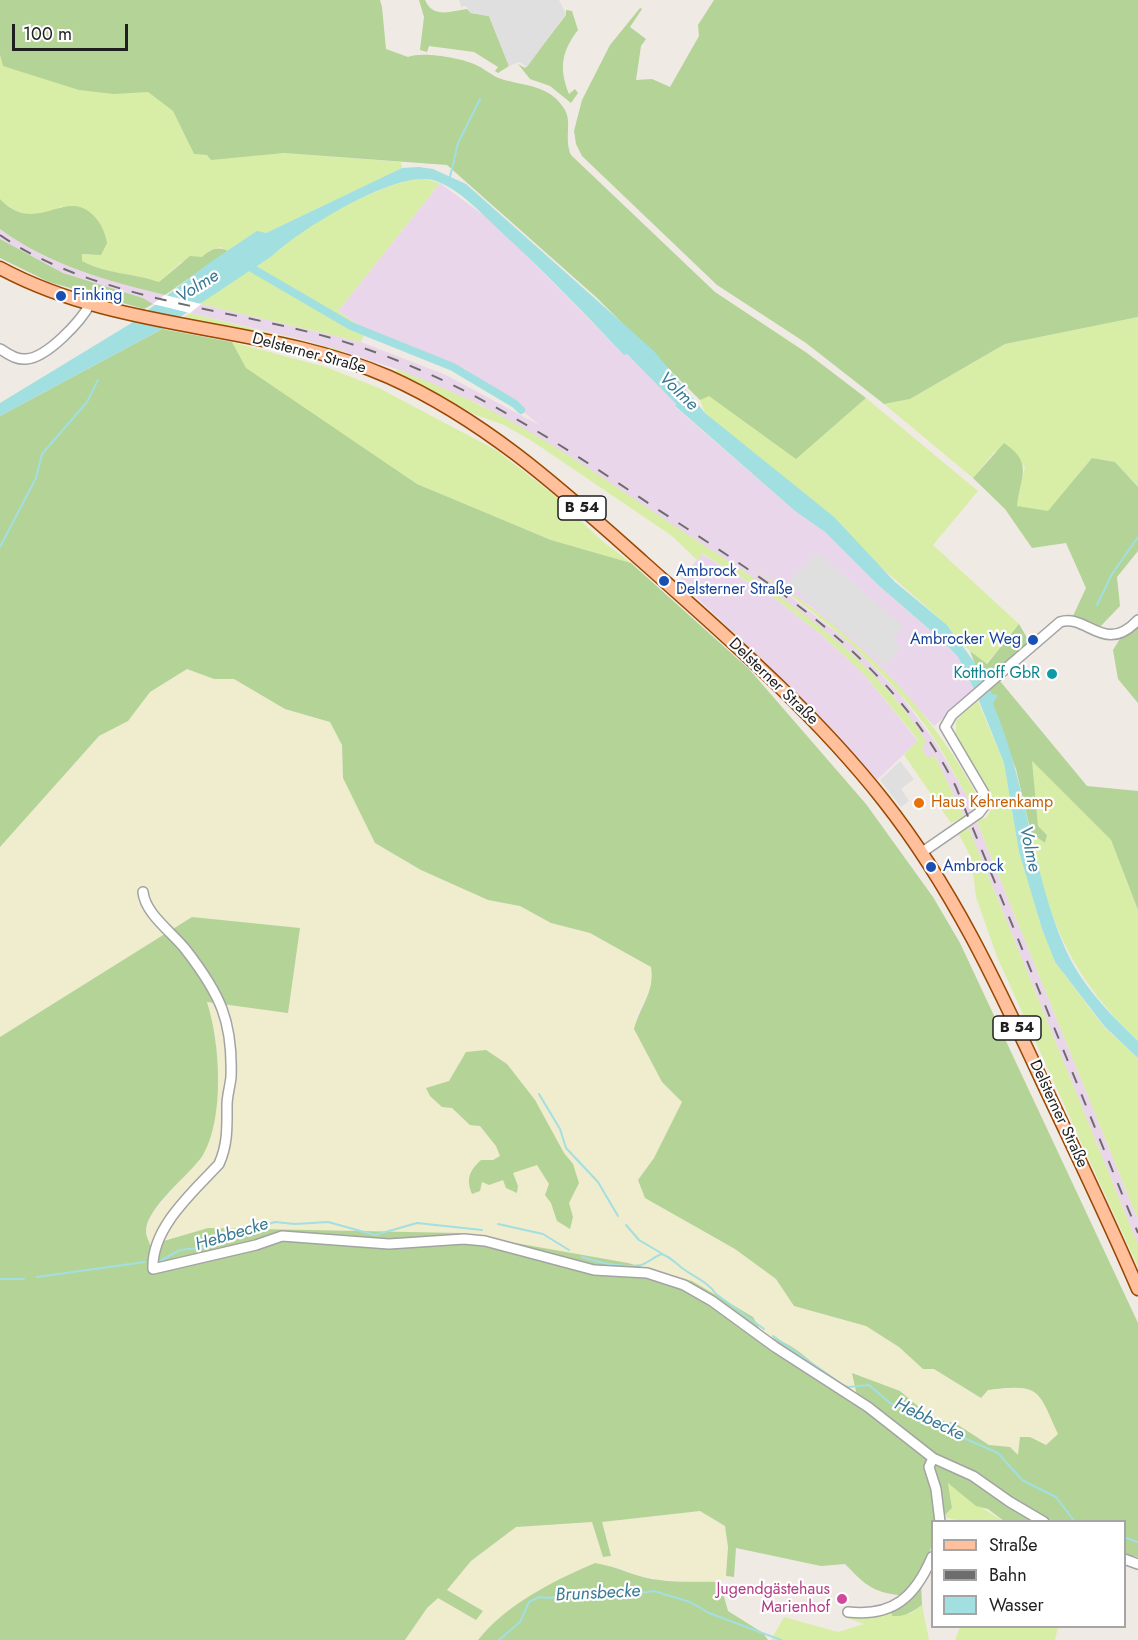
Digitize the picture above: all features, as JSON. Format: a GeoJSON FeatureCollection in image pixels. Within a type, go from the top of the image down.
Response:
{"type":"FeatureCollection","features":[{"type":"Feature","properties":{"kind":"main road","name":"B 54"},"geometry":{"type":"LineString","coordinates":[[0,268],[49,292],[90,304]]}},
{"type":"Feature","properties":{"kind":"main road","name":"Delsterner Straße"},"geometry":{"type":"LineString","coordinates":[[90,304],[302,349],[358,365],[426,395],[504,443],[558,486],[777,685],[863,776],[921,854],[982,954],[1138,1289]]}},
{"type":"Feature","properties":{"kind":"street"},"geometry":{"type":"LineString","coordinates":[[0,349],[16,358],[33,358],[59,341],[83,317],[90,304]]}},
{"type":"Feature","properties":{"kind":"street"},"geometry":{"type":"LineString","coordinates":[[921,854],[979,813],[985,805],[985,795],[945,727],[948,720],[1060,622],[1068,620],[1097,632],[1112,634],[1125,630],[1138,620]]}},
{"type":"Feature","properties":{"kind":"street"},"geometry":{"type":"LineString","coordinates":[[143,892],[147,906],[187,951],[225,1010],[231,1042],[227,1104],[229,1125],[223,1155],[219,1164],[179,1209],[158,1238],[153,1269],[245,1248],[282,1236],[389,1245],[464,1239],[485,1241],[594,1270],[647,1273],[684,1285],[712,1301],[775,1347],[868,1407],[933,1458],[973,1476],[1010,1502],[1042,1520]]}},
{"type":"Feature","properties":{"kind":"street"},"geometry":{"type":"LineString","coordinates":[[933,1458],[929,1467],[936,1489],[940,1520]]}},
{"type":"Feature","properties":{"kind":"street"},"geometry":{"type":"LineString","coordinates":[[848,1612],[873,1613],[900,1603],[921,1580],[931,1561]]}},
{"type":"Feature","properties":{"kind":"shaded area"},"geometry":{"type":"Polygon","coordinates":[[[459,0],[559,0],[566,14],[527,67],[519,62],[509,66],[489,16],[471,13],[466,6],[461,7],[459,0]]]}},
{"type":"Feature","properties":{"kind":"shaded area"},"geometry":{"type":"Polygon","coordinates":[[[440,183],[486,217],[522,251],[624,355],[626,353],[676,404],[675,407],[795,511],[825,532],[877,584],[958,657],[975,691],[934,726],[856,644],[810,606],[763,575],[854,646],[899,693],[934,740],[975,810],[964,817],[935,756],[928,759],[922,749],[923,737],[894,697],[848,653],[779,596],[569,457],[481,405],[397,369],[307,341],[190,313],[201,304],[361,342],[446,375],[539,425],[503,394],[465,369],[366,330],[338,311],[440,183]]]}},
{"type":"Feature","properties":{"kind":"shaded area"},"geometry":{"type":"Polygon","coordinates":[[[0,229],[44,256],[88,274],[165,295],[153,304],[143,298],[63,273],[0,239],[0,229]]]}},
{"type":"Feature","properties":{"kind":"shaded area"},"geometry":{"type":"Polygon","coordinates":[[[817,552],[903,626],[892,639],[901,649],[885,666],[788,583],[817,552]]]}},
{"type":"Feature","properties":{"kind":"shaded area"},"geometry":{"type":"Polygon","coordinates":[[[702,554],[776,599],[823,636],[864,674],[918,741],[877,780],[792,688],[679,581],[702,554]]]}},
{"type":"Feature","properties":{"kind":"shaded area"},"geometry":{"type":"Polygon","coordinates":[[[187,669],[214,679],[234,679],[285,709],[330,722],[342,745],[343,778],[375,843],[421,870],[488,900],[520,906],[551,923],[590,933],[651,966],[654,984],[639,1009],[634,1029],[662,1082],[682,1102],[654,1158],[638,1180],[696,1227],[735,1249],[776,1279],[794,1306],[866,1326],[899,1347],[923,1369],[934,1369],[981,1398],[988,1390],[1028,1387],[1039,1393],[1059,1434],[1046,1445],[1030,1437],[1018,1455],[1010,1447],[989,1445],[955,1423],[946,1422],[926,1413],[900,1391],[853,1373],[857,1397],[763,1335],[719,1298],[692,1281],[208,1228],[150,1245],[146,1231],[152,1214],[172,1192],[217,1086],[216,1038],[207,1001],[288,1013],[300,928],[192,917],[0,1037],[0,847],[99,736],[128,721],[150,692],[187,669]]]}},
{"type":"Feature","properties":{"kind":"shaded area"},"geometry":{"type":"Polygon","coordinates":[[[900,761],[914,779],[901,789],[909,801],[901,807],[880,780],[900,761]]]}},
{"type":"Feature","properties":{"kind":"shaded area"},"geometry":{"type":"Polygon","coordinates":[[[976,820],[1138,1220],[1138,1245],[968,826],[976,820]]]}},
{"type":"Feature","properties":{"kind":"shaded area"},"geometry":{"type":"Polygon","coordinates":[[[700,1511],[725,1526],[728,1547],[726,1576],[720,1582],[663,1580],[636,1575],[618,1567],[490,1625],[478,1640],[405,1640],[427,1608],[438,1597],[476,1620],[482,1611],[447,1590],[471,1561],[516,1527],[592,1522],[603,1557],[611,1556],[602,1522],[700,1511]]]}},
{"type":"Feature","properties":{"kind":"green space"},"geometry":{"type":"Polygon","coordinates":[[[0,0],[380,0],[386,49],[408,57],[432,55],[470,62],[496,77],[551,94],[567,115],[571,155],[715,292],[807,353],[866,398],[796,459],[709,396],[700,400],[596,297],[447,165],[284,153],[211,160],[207,155],[194,154],[173,111],[148,92],[114,94],[79,90],[3,66],[0,55],[0,0]]]}},
{"type":"Feature","properties":{"kind":"green space"},"geometry":{"type":"Polygon","coordinates":[[[419,0],[425,0],[428,6],[438,12],[467,9],[471,13],[489,16],[509,66],[498,73],[495,71],[498,67],[474,52],[429,46],[427,52],[420,50],[424,17],[419,0]]]}},
{"type":"Feature","properties":{"kind":"green space"},"geometry":{"type":"Polygon","coordinates":[[[714,0],[1138,0],[1138,317],[1005,344],[910,399],[884,404],[806,343],[717,285],[582,156],[576,144],[574,131],[582,100],[610,45],[640,8],[642,9],[630,27],[646,39],[641,46],[636,80],[652,79],[670,87],[699,36],[698,25],[714,0]]]}},
{"type":"Feature","properties":{"kind":"green space"},"geometry":{"type":"Polygon","coordinates":[[[566,10],[572,11],[578,30],[568,46],[563,61],[564,77],[569,94],[575,89],[578,93],[571,103],[550,86],[530,79],[518,64],[525,68],[566,15],[566,10]]]}},
{"type":"Feature","properties":{"kind":"green space"},"geometry":{"type":"Polygon","coordinates":[[[0,55],[3,66],[148,92],[173,111],[194,154],[207,155],[211,159],[284,153],[401,162],[402,168],[266,233],[258,233],[228,251],[220,247],[202,257],[181,262],[159,282],[100,268],[82,261],[81,254],[91,255],[62,206],[46,213],[30,214],[14,210],[0,199],[0,55]]]}},
{"type":"Feature","properties":{"kind":"green space"},"geometry":{"type":"Polygon","coordinates":[[[424,179],[440,183],[338,311],[366,330],[361,342],[201,304],[219,289],[266,260],[299,233],[334,212],[392,185],[424,179]]]}},
{"type":"Feature","properties":{"kind":"green space"},"geometry":{"type":"Polygon","coordinates":[[[0,199],[13,209],[26,214],[72,206],[82,208],[93,215],[104,231],[107,243],[101,255],[82,254],[82,261],[110,271],[159,282],[190,256],[202,257],[211,250],[217,249],[228,251],[165,295],[79,270],[38,253],[19,242],[0,229],[0,199]]]}},
{"type":"Feature","properties":{"kind":"green space"},"geometry":{"type":"Polygon","coordinates":[[[0,239],[63,273],[143,298],[153,304],[144,309],[49,282],[0,258],[0,239]]]}},
{"type":"Feature","properties":{"kind":"green space"},"geometry":{"type":"Polygon","coordinates":[[[190,313],[344,351],[343,353],[184,317],[190,313]]]}},
{"type":"Feature","properties":{"kind":"green space"},"geometry":{"type":"Polygon","coordinates":[[[1138,317],[1138,487],[1115,462],[1092,458],[1048,512],[1016,506],[1025,466],[995,451],[973,478],[884,404],[910,399],[1005,344],[1138,317]]]}},
{"type":"Feature","properties":{"kind":"green space"},"geometry":{"type":"Polygon","coordinates":[[[162,329],[232,342],[246,368],[417,484],[551,540],[631,563],[749,669],[866,804],[933,897],[960,943],[1138,1323],[1138,1557],[1126,1555],[1126,1520],[1050,1520],[933,1453],[932,1488],[936,1520],[931,1520],[931,1547],[921,1580],[922,1605],[901,1616],[892,1616],[891,1608],[907,1596],[872,1588],[845,1564],[821,1566],[736,1548],[734,1577],[726,1576],[728,1547],[725,1526],[700,1511],[602,1522],[611,1556],[603,1557],[592,1522],[516,1527],[471,1561],[447,1590],[483,1611],[476,1620],[438,1598],[427,1608],[405,1640],[0,1640],[0,1037],[192,917],[300,928],[288,1013],[207,1002],[217,1058],[215,1121],[203,1155],[160,1202],[153,1213],[146,1232],[150,1245],[208,1228],[459,1233],[628,1263],[692,1281],[753,1317],[763,1335],[777,1339],[801,1353],[833,1380],[857,1396],[852,1373],[900,1391],[926,1413],[946,1422],[955,1423],[989,1445],[1010,1447],[1018,1455],[1020,1437],[1030,1437],[1046,1445],[1058,1434],[1041,1399],[1028,1389],[988,1390],[981,1398],[934,1369],[923,1369],[899,1347],[866,1326],[794,1306],[776,1279],[735,1249],[645,1198],[638,1180],[654,1158],[682,1102],[662,1082],[634,1029],[651,984],[651,967],[590,933],[551,923],[520,906],[488,900],[421,870],[375,843],[343,778],[342,745],[330,722],[285,709],[234,679],[214,679],[187,669],[150,692],[128,721],[99,736],[0,847],[0,416],[162,329]]]}},
{"type":"Feature","properties":{"kind":"green space"},"geometry":{"type":"Polygon","coordinates":[[[232,342],[326,367],[379,388],[496,450],[554,495],[601,540],[631,563],[551,540],[417,484],[245,368],[232,342]]]}},
{"type":"Feature","properties":{"kind":"green space"},"geometry":{"type":"Polygon","coordinates":[[[397,369],[479,404],[548,443],[742,570],[812,620],[875,677],[902,708],[926,741],[922,749],[928,758],[935,756],[964,817],[951,823],[904,755],[918,740],[864,674],[823,636],[776,599],[703,554],[697,560],[672,536],[532,441],[504,425],[476,415],[396,372],[397,369]]]}},
{"type":"Feature","properties":{"kind":"green space"},"geometry":{"type":"Polygon","coordinates":[[[708,395],[796,458],[866,398],[978,491],[933,545],[1019,624],[986,664],[962,644],[947,625],[705,413],[700,400],[708,395]]]}},
{"type":"Feature","properties":{"kind":"green space"},"geometry":{"type":"Polygon","coordinates":[[[1004,443],[1019,457],[1022,464],[1023,471],[1017,506],[1048,511],[1092,458],[1115,462],[1138,487],[1138,551],[1117,577],[1120,606],[1098,629],[1072,618],[1086,588],[1066,543],[1032,548],[1005,509],[973,478],[1004,443]]]}},
{"type":"Feature","properties":{"kind":"green space"},"geometry":{"type":"Polygon","coordinates":[[[752,568],[820,614],[882,669],[911,699],[960,765],[980,801],[975,810],[926,727],[882,674],[819,618],[752,568]]]}},
{"type":"Feature","properties":{"kind":"green space"},"geometry":{"type":"Polygon","coordinates":[[[1019,624],[1030,643],[995,675],[1087,786],[1138,791],[1138,910],[1111,840],[1032,761],[1038,826],[1047,835],[1045,843],[1031,833],[1016,769],[970,651],[987,664],[1019,624]]]}},
{"type":"Feature","properties":{"kind":"green space"},"geometry":{"type":"Polygon","coordinates":[[[1138,626],[1138,703],[1118,679],[1113,650],[1121,637],[1138,626]]]}},
{"type":"Feature","properties":{"kind":"green space"},"geometry":{"type":"Polygon","coordinates":[[[977,699],[1004,763],[1019,852],[1042,929],[1055,962],[1104,1027],[1138,1058],[1138,1220],[976,820],[986,818],[992,808],[992,796],[956,736],[956,721],[977,699]]]}},
{"type":"Feature","properties":{"kind":"green space"},"geometry":{"type":"Polygon","coordinates":[[[1031,760],[1111,840],[1138,910],[1138,1041],[1115,1017],[1080,971],[1055,921],[1031,833],[1045,843],[1047,835],[1038,827],[1031,760]]]}},
{"type":"Feature","properties":{"kind":"green space"},"geometry":{"type":"Polygon","coordinates":[[[968,826],[1138,1245],[1138,1267],[997,957],[976,897],[971,857],[958,833],[968,826]]]}},
{"type":"Feature","properties":{"kind":"green space"},"geometry":{"type":"Polygon","coordinates":[[[486,1050],[507,1064],[535,1100],[564,1153],[573,1164],[579,1183],[569,1203],[573,1217],[570,1229],[557,1221],[551,1203],[545,1195],[549,1184],[537,1165],[513,1173],[518,1186],[517,1193],[506,1188],[503,1180],[489,1185],[482,1182],[480,1191],[472,1194],[469,1184],[471,1172],[481,1160],[493,1160],[500,1156],[496,1146],[480,1126],[470,1125],[452,1108],[442,1107],[430,1096],[426,1088],[449,1081],[466,1052],[486,1050]]]}},
{"type":"Feature","properties":{"kind":"green space"},"geometry":{"type":"Polygon","coordinates":[[[934,1462],[971,1478],[1038,1520],[1003,1520],[988,1509],[976,1506],[948,1483],[952,1508],[943,1517],[932,1467],[934,1462]]]}},
{"type":"Feature","properties":{"kind":"green space"},"geometry":{"type":"Polygon","coordinates":[[[948,1482],[982,1508],[1002,1520],[956,1520],[943,1517],[952,1508],[948,1482]]]}},
{"type":"Feature","properties":{"kind":"green space"},"geometry":{"type":"Polygon","coordinates":[[[595,1563],[657,1580],[720,1582],[728,1611],[763,1633],[768,1640],[478,1640],[503,1615],[532,1595],[595,1563]]]}},
{"type":"Feature","properties":{"kind":"green space"},"geometry":{"type":"Polygon","coordinates":[[[922,1605],[929,1640],[771,1640],[784,1617],[838,1632],[864,1624],[847,1618],[848,1612],[891,1608],[910,1614],[922,1605]]]}},
{"type":"Feature","properties":{"kind":"green space"},"geometry":{"type":"Polygon","coordinates":[[[959,1628],[1058,1628],[1055,1640],[955,1640],[959,1628]]]}},
{"type":"Feature","properties":{"kind":"water","name":"Volme"},"geometry":{"type":"Polygon","coordinates":[[[402,168],[433,169],[466,184],[654,351],[705,413],[834,517],[895,582],[947,625],[975,663],[992,694],[998,695],[993,704],[1014,764],[1044,888],[1065,948],[1088,987],[1138,1041],[1138,1058],[1105,1027],[1055,962],[1042,929],[1019,852],[1004,763],[975,691],[958,657],[877,584],[825,532],[795,511],[675,406],[676,404],[627,354],[624,355],[530,260],[476,208],[451,188],[433,180],[416,179],[396,184],[348,204],[303,232],[272,256],[162,329],[0,416],[0,403],[130,324],[209,263],[257,231],[266,233],[402,168]]]}},
{"type":"Feature","properties":{"kind":"pier"},"geometry":{"type":"Polygon","coordinates":[[[165,295],[201,304],[190,313],[153,304],[165,295]]]}},
{"type":"Feature","properties":{"kind":"waterway"},"geometry":{"type":"LineString","coordinates":[[450,177],[458,143],[480,99]]}},
{"type":"Feature","properties":{"kind":"waterway"},"geometry":{"type":"LineString","coordinates":[[243,263],[351,326],[453,367],[515,404],[521,410]]}},
{"type":"Feature","properties":{"kind":"waterway"},"geometry":{"type":"LineString","coordinates":[[0,547],[36,478],[42,454],[87,402],[98,380]]}},
{"type":"Feature","properties":{"kind":"waterway"},"geometry":{"type":"LineString","coordinates":[[1097,605],[1112,574],[1138,537]]}},
{"type":"Feature","properties":{"kind":"waterway"},"geometry":{"type":"LineString","coordinates":[[539,1094],[560,1129],[566,1148],[598,1182],[618,1216]]}},
{"type":"Feature","properties":{"kind":"waterway","name":"Hebbecke"},"geometry":{"type":"LineString","coordinates":[[160,1261],[180,1250],[208,1247],[236,1233],[275,1222],[295,1224],[328,1222],[375,1235],[417,1223],[482,1230]]}},
{"type":"Feature","properties":{"kind":"waterway","name":"Hebbecke"},"geometry":{"type":"LineString","coordinates":[[498,1224],[543,1234],[569,1250]]}},
{"type":"Feature","properties":{"kind":"waterway"},"geometry":{"type":"LineString","coordinates":[[626,1225],[639,1240],[661,1253]]}},
{"type":"Feature","properties":{"kind":"waterway","name":"Hebbecke"},"geometry":{"type":"LineString","coordinates":[[582,1257],[611,1264],[634,1266],[644,1264],[662,1254],[704,1282],[716,1294],[764,1329]]}},
{"type":"Feature","properties":{"kind":"waterway","name":"Hebbecke"},"geometry":{"type":"LineString","coordinates":[[37,1277],[145,1262]]}},
{"type":"Feature","properties":{"kind":"waterway","name":"Hebbecke"},"geometry":{"type":"LineString","coordinates":[[0,1279],[24,1279]]}},
{"type":"Feature","properties":{"kind":"waterway","name":"Hebbecke"},"geometry":{"type":"LineString","coordinates":[[773,1336],[843,1385],[848,1387],[869,1385],[890,1403],[914,1411],[943,1429],[998,1453],[1022,1480],[1056,1497],[1073,1520]]}},
{"type":"Feature","properties":{"kind":"waterway","name":"Hebbecke"},"geometry":{"type":"LineString","coordinates":[[1126,1538],[1138,1542]]}},
{"type":"Feature","properties":{"kind":"waterway","name":"Brunsbecke"},"geometry":{"type":"LineString","coordinates":[[499,1640],[520,1622],[529,1602],[539,1597],[550,1598],[564,1594],[578,1596],[593,1593],[627,1595],[654,1591],[690,1602],[709,1613],[781,1640]]}},
{"type":"Feature","properties":{"kind":"railway"},"geometry":{"type":"LineString","coordinates":[[0,235],[37,257],[76,274],[118,288],[335,339],[379,353],[461,389],[576,455],[740,564],[783,594],[862,660],[897,698],[929,740],[956,787],[1138,1233]]}},
{"type":"Feature","properties":{"kind":"place","name":"Finking"},"geometry":{"type":"Point","coordinates":[61,296]}},
{"type":"Feature","properties":{"kind":"place","name":"Ambrock Delsterner Straße"},"geometry":{"type":"Point","coordinates":[664,581]}},
{"type":"Feature","properties":{"kind":"place","name":"Ambrocker Weg"},"geometry":{"type":"Point","coordinates":[1033,640]}},
{"type":"Feature","properties":{"kind":"place","name":"Kotthoff GbR"},"geometry":{"type":"Point","coordinates":[1052,674]}},
{"type":"Feature","properties":{"kind":"place","name":"Haus Kehrenkamp"},"geometry":{"type":"Point","coordinates":[919,803]}},
{"type":"Feature","properties":{"kind":"place","name":"Ambrock"},"geometry":{"type":"Point","coordinates":[931,867]}},
{"type":"Feature","properties":{"kind":"place","name":"Jugendgästehaus Marienhof"},"geometry":{"type":"Point","coordinates":[842,1599]}}]}
